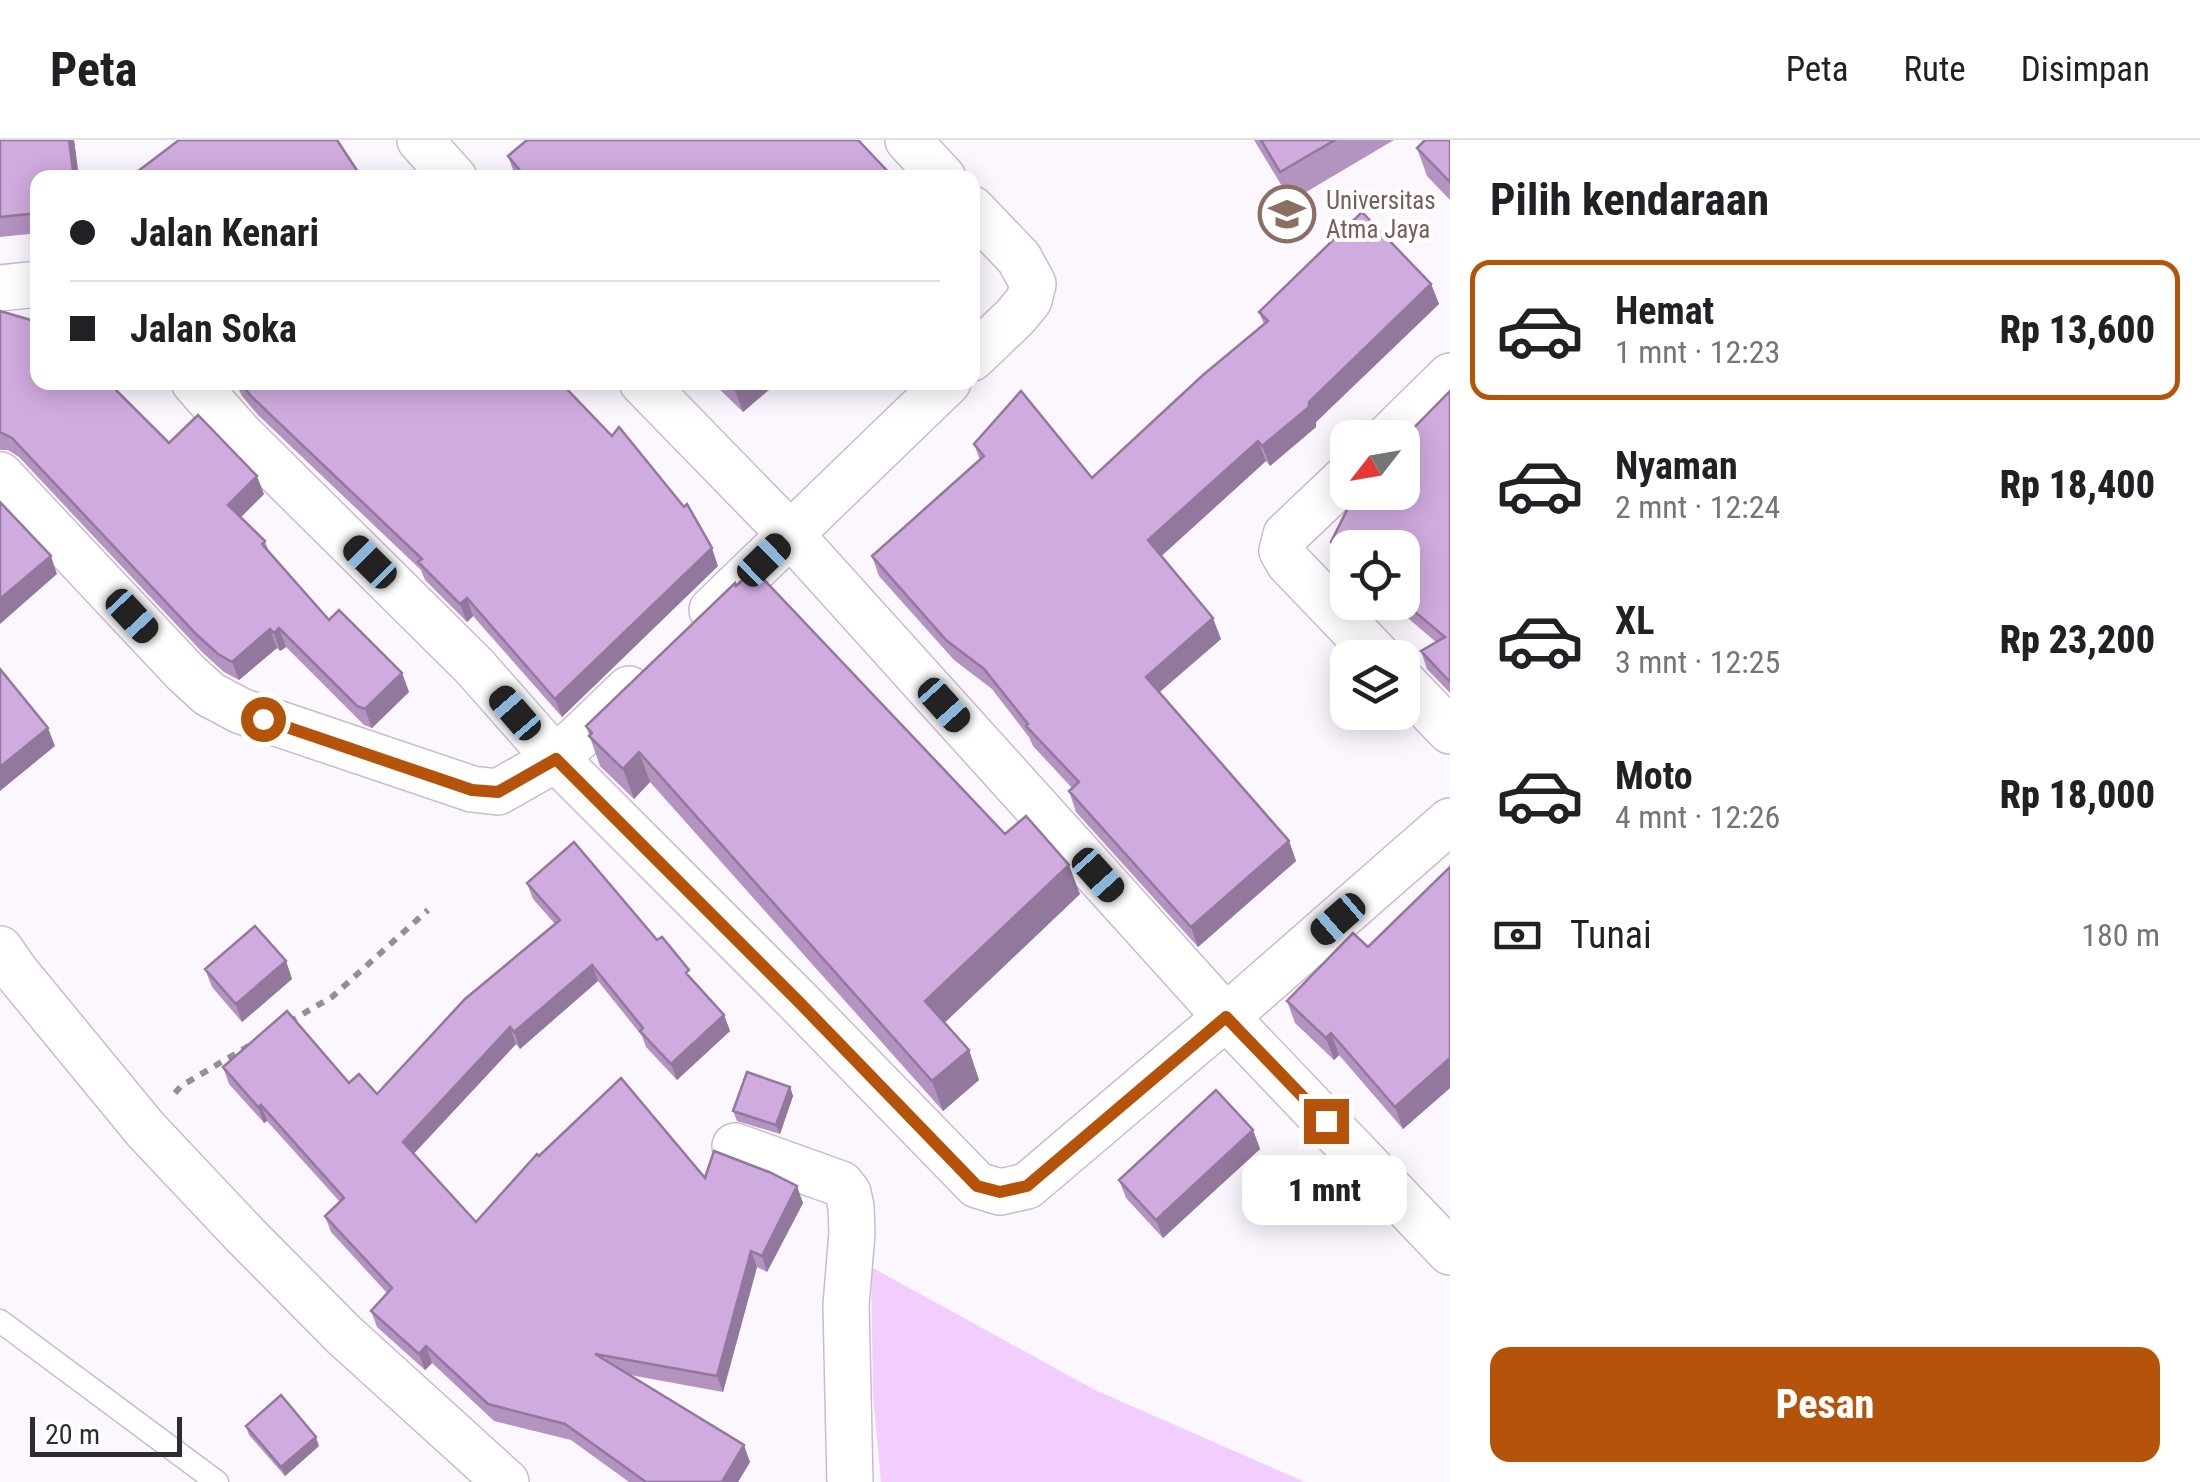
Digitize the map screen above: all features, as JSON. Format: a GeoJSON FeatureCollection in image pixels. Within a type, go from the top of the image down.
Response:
{"type":"FeatureCollection","features":[{"type":"Feature","properties":{"kind":"street"},"geometry":{"type":"LineString","coordinates":[[420,140],[447,170]]}},
{"type":"Feature","properties":{"kind":"street"},"geometry":{"type":"LineString","coordinates":[[908,140],[936,170]]}},
{"type":"Feature","properties":{"kind":"street"},"geometry":{"type":"LineString","coordinates":[[980,217],[1019,258],[1033,284],[1022,309],[980,350]]}},
{"type":"Feature","properties":{"kind":"street"},"geometry":{"type":"LineString","coordinates":[[0,288],[30,285]]}},
{"type":"Feature","properties":{"kind":"street"},"geometry":{"type":"LineString","coordinates":[[1405,420],[1450,376]]}},
{"type":"Feature","properties":{"kind":"street"},"geometry":{"type":"LineString","coordinates":[[201,390],[239,433],[474,666],[556,759],[977,1186],[1000,1192],[1027,1186],[1450,820]]}},
{"type":"Feature","properties":{"kind":"street"},"geometry":{"type":"LineString","coordinates":[[650,390],[791,534],[1226,1017],[1450,1252]]}},
{"type":"Feature","properties":{"kind":"street"},"geometry":{"type":"LineString","coordinates":[[0,475],[209,694],[241,711],[472,790],[498,792],[556,759],[940,390]]}},
{"type":"Feature","properties":{"kind":"street"},"geometry":{"type":"LineString","coordinates":[[1330,493],[1286,535],[1282,551],[1363,640]]}},
{"type":"Feature","properties":{"kind":"street"},"geometry":{"type":"LineString","coordinates":[[1420,700],[1450,731]]}},
{"type":"Feature","properties":{"kind":"street"},"geometry":{"type":"LineString","coordinates":[[0,949],[146,1130],[344,1335],[506,1482]]}},
{"type":"Feature","properties":{"kind":"street"},"geometry":{"type":"LineString","coordinates":[[735,1146],[842,1184],[848,1194],[852,1233],[846,1304],[850,1482]]}},
{"type":"Feature","properties":{"kind":"lane"},"geometry":{"type":"LineString","coordinates":[[0,1321],[217,1482]]}},
{"type":"Feature","properties":{"kind":"path"},"geometry":{"type":"LineString","coordinates":[[281,1026],[332,997],[428,910]]}},
{"type":"Feature","properties":{"kind":"path"},"geometry":{"type":"LineString","coordinates":[[146,1130],[181,1086],[264,1036]]}},
{"type":"Feature","properties":{"kind":"shaded area"},"geometry":{"type":"Polygon","coordinates":[[[871,1267],[1095,1390],[1305,1482],[881,1482],[873,1395],[871,1267]]]}},
{"type":"Feature","properties":{"kind":"building"},"geometry":{"type":"Polygon","coordinates":[[[0,140],[69,140],[73,170],[30,170],[30,214],[0,217],[0,140]]]}},
{"type":"Feature","properties":{"kind":"building"},"geometry":{"type":"Polygon","coordinates":[[[179,140],[337,140],[357,170],[140,170],[179,140]]]}},
{"type":"Feature","properties":{"kind":"building"},"geometry":{"type":"Polygon","coordinates":[[[527,140],[858,140],[886,170],[519,170],[508,156],[527,140]]]}},
{"type":"Feature","properties":{"kind":"building"},"geometry":{"type":"Polygon","coordinates":[[[1261,140],[1335,140],[1280,172],[1261,140]]]}},
{"type":"Feature","properties":{"kind":"building"},"geometry":{"type":"Polygon","coordinates":[[[1425,140],[1450,140],[1450,182],[1417,148],[1425,140]]]}},
{"type":"Feature","properties":{"kind":"building"},"geometry":{"type":"Polygon","coordinates":[[[1362,212],[1431,284],[1309,402],[1309,407],[1262,446],[1258,441],[1148,540],[1213,618],[1146,677],[1289,841],[1191,927],[1069,791],[1079,782],[1026,726],[984,669],[946,640],[872,556],[984,456],[974,444],[1021,391],[1092,478],[1268,321],[1259,312],[1362,212]]]}},
{"type":"Feature","properties":{"kind":"building"},"geometry":{"type":"Polygon","coordinates":[[[0,311],[30,320],[30,390],[116,390],[169,443],[198,415],[257,476],[228,505],[265,541],[262,544],[329,620],[339,610],[402,673],[365,709],[357,706],[279,628],[274,633],[270,629],[232,662],[218,654],[12,438],[0,432],[0,311]]]}},
{"type":"Feature","properties":{"kind":"building"},"geometry":{"type":"Polygon","coordinates":[[[246,390],[568,390],[612,436],[619,427],[684,507],[687,504],[712,548],[555,699],[467,598],[460,604],[418,562],[422,559],[246,390]]]}},
{"type":"Feature","properties":{"kind":"building"},"geometry":{"type":"Polygon","coordinates":[[[1450,391],[1450,682],[1421,651],[1445,637],[1420,616],[1420,530],[1337,530],[1347,510],[1420,510],[1420,422],[1450,391]]]}},
{"type":"Feature","properties":{"kind":"building"},"geometry":{"type":"Polygon","coordinates":[[[0,502],[51,556],[0,599],[0,502]]]}},
{"type":"Feature","properties":{"kind":"building"},"geometry":{"type":"Polygon","coordinates":[[[754,569],[1005,834],[1026,816],[1069,865],[925,1001],[969,1050],[932,1081],[639,752],[623,769],[589,736],[592,733],[586,726],[754,569]]]}},
{"type":"Feature","properties":{"kind":"building"},"geometry":{"type":"Polygon","coordinates":[[[0,669],[48,728],[0,767],[0,669]]]}},
{"type":"Feature","properties":{"kind":"building"},"geometry":{"type":"Polygon","coordinates":[[[574,842],[657,940],[662,937],[689,970],[686,973],[724,1015],[671,1064],[640,1031],[643,1028],[592,965],[514,1032],[510,1027],[403,1142],[476,1222],[537,1154],[621,1078],[705,1178],[714,1151],[797,1186],[762,1256],[751,1251],[717,1376],[595,1354],[744,1445],[722,1482],[646,1482],[565,1424],[488,1404],[426,1346],[419,1354],[371,1311],[392,1288],[325,1216],[344,1198],[223,1067],[287,1011],[349,1083],[359,1074],[377,1094],[465,999],[560,920],[527,883],[574,842]]]}},
{"type":"Feature","properties":{"kind":"building"},"geometry":{"type":"Polygon","coordinates":[[[1450,867],[1450,1058],[1395,1107],[1331,1033],[1326,1038],[1287,1001],[1353,933],[1368,947],[1450,867]]]}},
{"type":"Feature","properties":{"kind":"building"},"geometry":{"type":"Polygon","coordinates":[[[255,926],[286,961],[236,1004],[205,969],[255,926]]]}},
{"type":"Feature","properties":{"kind":"building"},"geometry":{"type":"Polygon","coordinates":[[[747,1072],[790,1087],[776,1125],[733,1111],[747,1072]]]}},
{"type":"Feature","properties":{"kind":"building"},"geometry":{"type":"Polygon","coordinates":[[[1216,1090],[1253,1130],[1156,1220],[1119,1180],[1216,1090]]]}},
{"type":"Feature","properties":{"kind":"building"},"geometry":{"type":"Polygon","coordinates":[[[281,1395],[316,1437],[281,1467],[246,1426],[281,1395]]]}},
{"type":"Feature","properties":{"kind":"place","name":"Universitas Atma Jaya"},"geometry":{"type":"Point","coordinates":[1287,214]}},
{"type":"Feature","properties":{"kind":"route"},"geometry":{"type":"LineString","coordinates":[[263,719],[472,790],[498,792],[556,759],[977,1186],[1000,1192],[1027,1186],[1226,1017],[1326,1121]]}}]}
